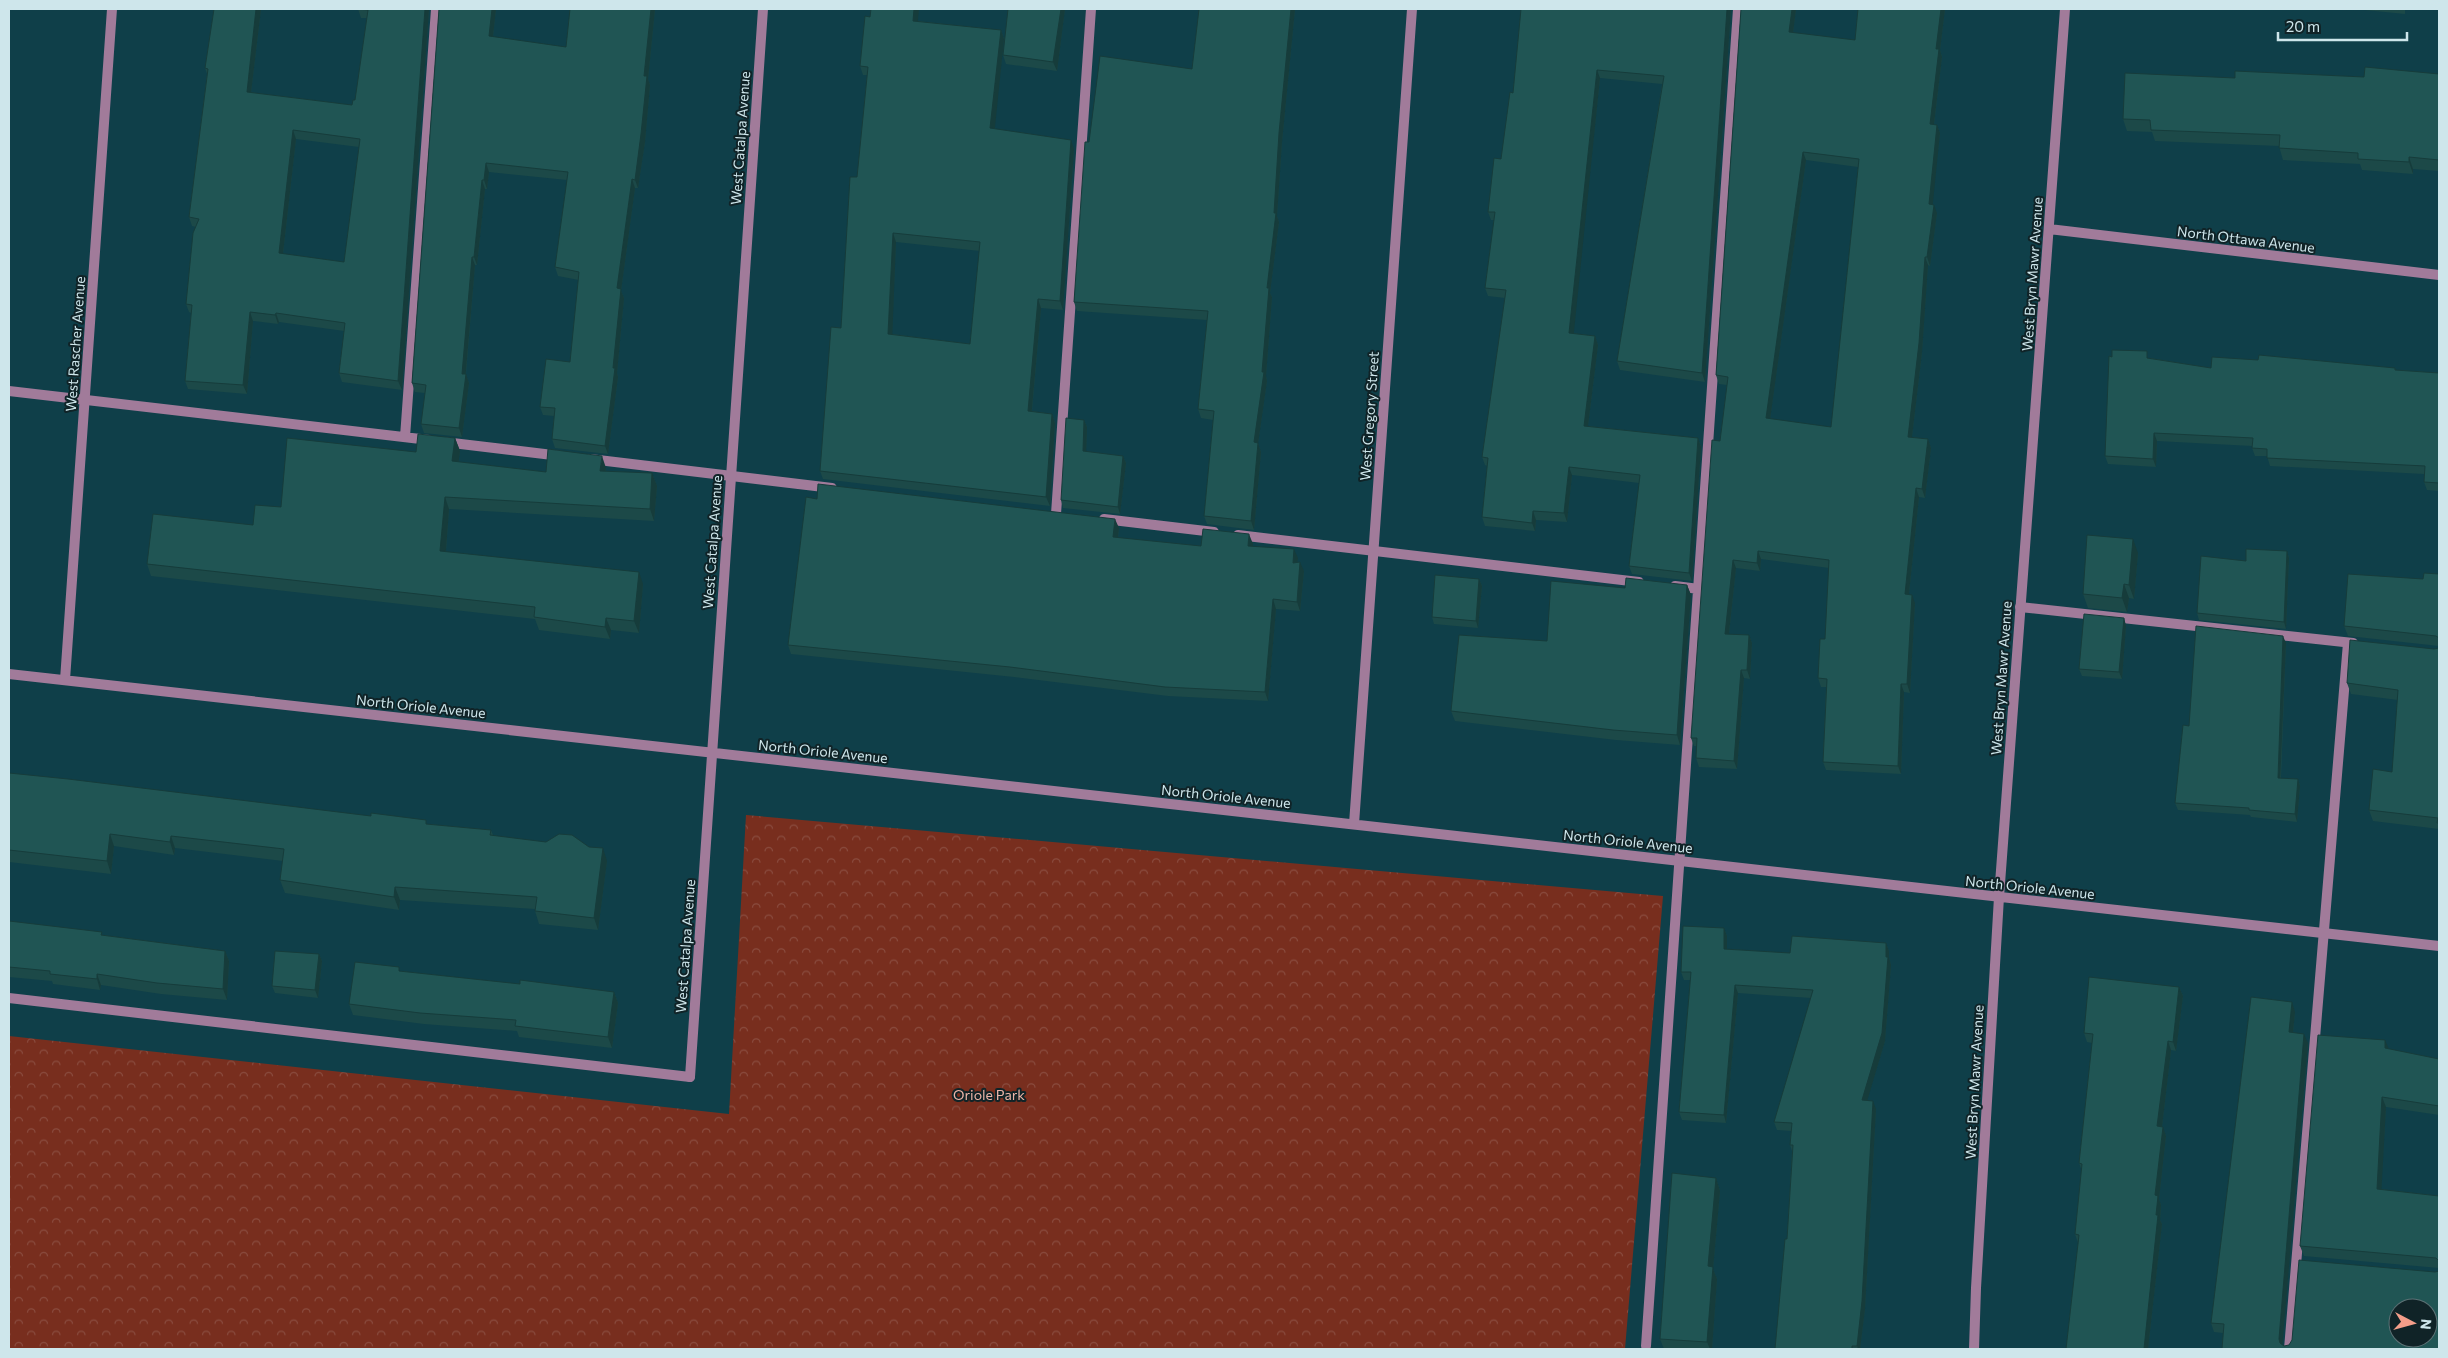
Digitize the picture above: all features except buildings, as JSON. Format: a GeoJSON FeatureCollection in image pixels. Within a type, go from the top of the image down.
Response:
{"type":"FeatureCollection","features":[{"type":"Feature","properties":{"kind":"street","name":"West Rascher Avenue"},"geometry":{"type":"LineString","coordinates":[[64,680],[112,9]]}},
{"type":"Feature","properties":{"kind":"street"},"geometry":{"type":"LineString","coordinates":[[405,437],[436,9]]}},
{"type":"Feature","properties":{"kind":"street","name":"West Catalpa Avenue"},"geometry":{"type":"LineString","coordinates":[[9,998],[690,1077],[762,9]]}},
{"type":"Feature","properties":{"kind":"street"},"geometry":{"type":"LineString","coordinates":[[1056,514],[1091,9]]}},
{"type":"Feature","properties":{"kind":"street","name":"West Gregory Street"},"geometry":{"type":"LineString","coordinates":[[1354,824],[1412,9]]}},
{"type":"Feature","properties":{"kind":"street"},"geometry":{"type":"LineString","coordinates":[[1646,1346],[1738,9]]}},
{"type":"Feature","properties":{"kind":"street","name":"West Bryn Mawr Avenue"},"geometry":{"type":"LineString","coordinates":[[1974,1349],[1999,897],[2064,9]]}},
{"type":"Feature","properties":{"kind":"street","name":"North Ottawa Avenue"},"geometry":{"type":"LineString","coordinates":[[2049,229],[2439,275]]}},
{"type":"Feature","properties":{"kind":"street"},"geometry":{"type":"LineString","coordinates":[[9,391],[839,488]]}},
{"type":"Feature","properties":{"kind":"street"},"geometry":{"type":"LineString","coordinates":[[1096,518],[1699,589]]}},
{"type":"Feature","properties":{"kind":"street"},"geometry":{"type":"LineString","coordinates":[[2020,607],[2366,644]]}},
{"type":"Feature","properties":{"kind":"street"},"geometry":{"type":"LineString","coordinates":[[2289,1349],[2301,1263],[2323,933],[2348,642]]}},
{"type":"Feature","properties":{"kind":"street","name":"North Oriole Avenue"},"geometry":{"type":"LineString","coordinates":[[9,674],[2439,946]]}},
{"type":"Feature","properties":{"kind":"green space","name":"Oriole Park"},"geometry":{"type":"Polygon","coordinates":[[[746,815],[1663,896],[1625,1349],[9,1349],[9,1036],[729,1114],[746,815]]]}}]}
